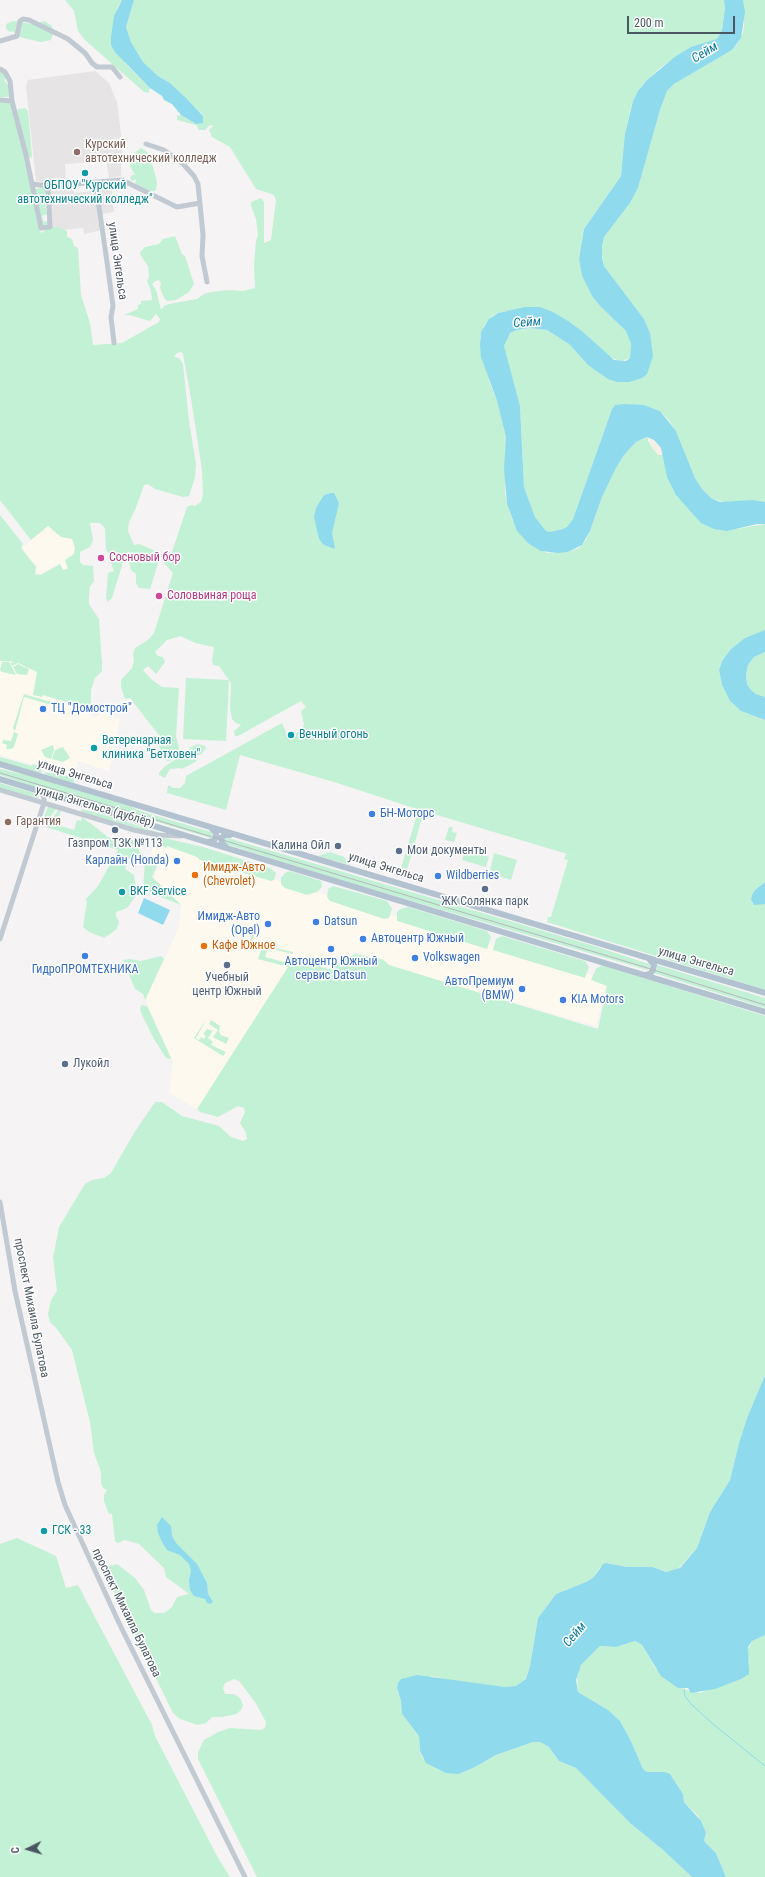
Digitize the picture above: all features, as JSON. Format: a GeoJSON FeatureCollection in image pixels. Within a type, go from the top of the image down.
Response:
{"type":"FeatureCollection","features":[{"type":"Feature","properties":{"kind":"main road","name":"улица Энгельса"},"geometry":{"type":"LineString","coordinates":[[0,764],[765,994]]}},
{"type":"Feature","properties":{"kind":"main road","name":"улица Энгельса"},"geometry":{"type":"LineString","coordinates":[[0,778],[231,850],[765,1012]]}},
{"type":"Feature","properties":{"kind":"main road"},"geometry":{"type":"LineString","coordinates":[[202,840],[210,842],[216,838],[215,831],[206,827]]}},
{"type":"Feature","properties":{"kind":"main road"},"geometry":{"type":"LineString","coordinates":[[231,850],[224,846],[222,838],[225,835],[234,835]]}},
{"type":"Feature","properties":{"kind":"main road"},"geometry":{"type":"LineString","coordinates":[[645,975],[650,974],[653,970],[654,965],[650,960]]}},
{"type":"Feature","properties":{"kind":"street"},"geometry":{"type":"LineString","coordinates":[[0,41],[17,36],[20,21],[23,19],[29,20],[68,39],[85,53],[97,67],[112,67],[120,77]]}},
{"type":"Feature","properties":{"kind":"street"},"geometry":{"type":"LineString","coordinates":[[0,69],[10,81],[12,101],[41,228],[50,227],[48,186]]}},
{"type":"Feature","properties":{"kind":"street"},"geometry":{"type":"LineString","coordinates":[[0,100],[12,101]]}},
{"type":"Feature","properties":{"kind":"street"},"geometry":{"type":"LineString","coordinates":[[146,144],[164,150],[183,164],[194,176],[198,184],[203,235],[202,256],[207,282]]}},
{"type":"Feature","properties":{"kind":"street"},"geometry":{"type":"LineString","coordinates":[[32,184],[48,186],[122,180],[177,207],[200,203]]}},
{"type":"Feature","properties":{"kind":"street","name":"улица Энгельса"},"geometry":{"type":"LineString","coordinates":[[92,183],[97,193],[107,262],[113,306],[111,317],[114,344]]}},
{"type":"Feature","properties":{"kind":"street","name":"улица Энгельса (дублёр)"},"geometry":{"type":"LineString","coordinates":[[0,790],[134,830],[158,835],[187,836]]}},
{"type":"Feature","properties":{"kind":"street","name":"улица Энгельса"},"geometry":{"type":"LineString","coordinates":[[40,790],[44,796],[44,803]]}},
{"type":"Feature","properties":{"kind":"street"},"geometry":{"type":"LineString","coordinates":[[0,939],[44,803]]}},
{"type":"Feature","properties":{"kind":"street","name":"проспект Михаила Булатова"},"geometry":{"type":"LineString","coordinates":[[0,1202],[15,1291],[58,1482],[65,1505],[119,1623],[245,1877]]}},
{"type":"Feature","properties":{"kind":"shaded area","name":"Курский автотехнический колледж"},"geometry":{"type":"Polygon","coordinates":[[[95,71],[109,83],[117,102],[122,142],[121,176],[109,178],[106,161],[65,164],[66,182],[75,193],[112,189],[114,212],[100,214],[102,230],[84,234],[83,228],[51,231],[47,184],[36,181],[26,86],[28,80],[95,71]]]}},
{"type":"Feature","properties":{"kind":"shaded area"},"geometry":{"type":"Polygon","coordinates":[[[48,526],[72,538],[75,554],[69,568],[64,571],[60,563],[40,574],[35,573],[37,567],[22,548],[48,526]]]}},
{"type":"Feature","properties":{"kind":"shaded area"},"geometry":{"type":"Polygon","coordinates":[[[0,652],[47,676],[44,696],[86,710],[95,718],[104,710],[120,719],[109,771],[78,761],[74,777],[0,755],[0,652]]]}},
{"type":"Feature","properties":{"kind":"shaded area"},"geometry":{"type":"Polygon","coordinates":[[[154,843],[607,980],[596,1026],[350,957],[335,970],[306,963],[215,1082],[197,1109],[169,1093],[173,1061],[147,1004],[147,997],[179,927],[181,904],[153,877],[162,864],[151,853],[154,843]]]}},
{"type":"Feature","properties":{"kind":"green space"},"geometry":{"type":"Polygon","coordinates":[[[65,0],[122,0],[117,8],[125,63],[150,88],[149,93],[144,92],[85,40],[78,31],[74,11],[65,0]]]}},
{"type":"Feature","properties":{"kind":"green space"},"geometry":{"type":"Polygon","coordinates":[[[134,0],[724,0],[725,8],[722,30],[717,39],[683,52],[660,68],[642,85],[633,101],[627,124],[621,176],[584,229],[579,259],[582,276],[592,296],[601,307],[626,331],[631,344],[630,358],[621,361],[609,357],[582,331],[553,312],[505,311],[498,313],[492,316],[484,326],[480,338],[489,381],[497,401],[506,437],[505,493],[507,504],[513,521],[529,544],[547,553],[568,552],[579,548],[586,540],[602,497],[624,455],[636,442],[648,437],[648,441],[658,455],[664,455],[667,477],[737,529],[765,524],[765,630],[741,642],[731,649],[722,661],[719,670],[722,685],[730,701],[741,711],[765,720],[765,882],[755,890],[751,900],[753,904],[765,904],[765,990],[547,922],[548,917],[551,917],[568,860],[564,859],[566,854],[574,856],[417,809],[334,782],[240,755],[226,810],[167,793],[168,785],[173,788],[180,788],[185,783],[186,776],[282,723],[288,737],[302,730],[304,724],[301,711],[306,707],[301,701],[238,736],[235,736],[234,731],[241,725],[232,719],[230,709],[231,683],[219,666],[213,665],[212,661],[214,647],[195,643],[181,636],[167,640],[155,652],[158,656],[163,657],[165,662],[156,674],[148,666],[143,670],[151,679],[162,687],[179,688],[176,736],[180,752],[176,758],[169,761],[165,760],[159,746],[161,738],[130,698],[125,699],[121,687],[121,680],[132,668],[135,648],[148,640],[154,633],[173,573],[162,561],[161,554],[172,552],[187,507],[191,505],[195,506],[201,502],[203,494],[202,470],[192,405],[183,354],[181,352],[177,353],[174,357],[179,358],[183,364],[189,421],[196,464],[195,478],[189,496],[183,497],[155,489],[148,484],[144,485],[129,522],[128,531],[134,545],[139,544],[158,552],[160,557],[150,589],[139,588],[136,583],[136,574],[131,570],[129,561],[126,560],[123,562],[112,598],[108,602],[106,598],[108,573],[114,571],[106,549],[105,528],[100,523],[90,523],[93,540],[90,547],[80,552],[80,562],[83,565],[93,566],[94,582],[90,586],[89,604],[99,619],[102,664],[102,671],[95,678],[91,690],[91,705],[88,711],[84,712],[77,705],[43,695],[42,697],[33,695],[37,672],[18,663],[12,666],[10,663],[16,662],[0,661],[0,515],[23,544],[21,548],[36,567],[35,574],[41,575],[60,564],[63,570],[68,569],[65,560],[74,554],[75,547],[72,539],[61,537],[48,526],[31,540],[0,500],[0,101],[11,103],[25,154],[40,231],[42,233],[47,228],[59,227],[67,231],[67,237],[72,239],[74,246],[78,248],[81,295],[90,323],[93,345],[122,343],[159,322],[160,319],[156,314],[150,321],[124,315],[138,309],[138,305],[141,304],[141,301],[152,300],[151,291],[147,281],[149,277],[148,266],[140,252],[145,247],[159,244],[163,239],[175,236],[182,254],[185,256],[194,284],[189,292],[176,300],[167,301],[164,298],[160,288],[161,283],[159,280],[155,281],[152,284],[156,290],[161,310],[164,306],[169,304],[197,299],[204,294],[211,292],[229,290],[243,291],[255,288],[254,264],[258,235],[256,219],[251,202],[261,198],[264,202],[264,243],[271,240],[276,200],[274,195],[256,189],[230,147],[212,137],[209,130],[213,126],[210,125],[205,130],[199,130],[196,125],[177,120],[177,116],[181,115],[196,124],[203,115],[170,83],[158,76],[143,62],[131,42],[126,27],[134,0]]]}},
{"type":"Feature","properties":{"kind":"green space"},"geometry":{"type":"Polygon","coordinates":[[[743,0],[765,0],[765,502],[753,500],[726,503],[711,498],[702,489],[695,478],[676,431],[660,411],[644,405],[618,405],[612,409],[573,519],[567,528],[550,532],[546,531],[535,517],[524,487],[520,406],[504,346],[510,333],[517,330],[529,328],[547,330],[569,344],[588,365],[617,382],[650,333],[644,319],[604,266],[601,251],[604,237],[630,203],[638,188],[660,110],[667,91],[674,84],[732,50],[738,43],[743,33],[744,25],[743,0]]]}},
{"type":"Feature","properties":{"kind":"green space"},"geometry":{"type":"Polygon","coordinates":[[[13,21],[33,24],[44,21],[51,25],[54,31],[51,40],[40,42],[20,37],[12,31],[10,32],[6,29],[6,24],[13,21]]]}},
{"type":"Feature","properties":{"kind":"green space"},"geometry":{"type":"Polygon","coordinates":[[[0,70],[7,78],[4,80],[10,88],[9,97],[0,97],[0,70]]]}},
{"type":"Feature","properties":{"kind":"green space"},"geometry":{"type":"Polygon","coordinates":[[[25,108],[28,111],[31,158],[28,157],[17,113],[18,109],[25,108]]]}},
{"type":"Feature","properties":{"kind":"green space"},"geometry":{"type":"Polygon","coordinates":[[[141,148],[147,152],[154,170],[157,183],[156,190],[152,192],[135,185],[136,179],[132,181],[130,178],[132,175],[135,175],[130,166],[133,154],[141,148]]]}},
{"type":"Feature","properties":{"kind":"green space"},"geometry":{"type":"Polygon","coordinates":[[[34,189],[46,189],[46,196],[44,198],[47,214],[42,216],[44,222],[48,221],[48,225],[43,226],[34,189]]]}},
{"type":"Feature","properties":{"kind":"green space"},"geometry":{"type":"Polygon","coordinates":[[[765,652],[765,697],[756,694],[751,690],[747,684],[746,675],[748,665],[754,657],[765,652]]]}},
{"type":"Feature","properties":{"kind":"green space"},"geometry":{"type":"Polygon","coordinates":[[[2,662],[9,662],[16,675],[2,672],[0,670],[2,662]]]}},
{"type":"Feature","properties":{"kind":"green space"},"geometry":{"type":"Polygon","coordinates":[[[18,664],[29,669],[27,675],[17,674],[13,667],[18,664]]]}},
{"type":"Feature","properties":{"kind":"green space"},"geometry":{"type":"Polygon","coordinates":[[[186,678],[229,680],[226,741],[183,739],[186,678]]]}},
{"type":"Feature","properties":{"kind":"green space"},"geometry":{"type":"Polygon","coordinates":[[[24,694],[55,703],[55,706],[24,697],[15,731],[13,728],[24,694]]]}},
{"type":"Feature","properties":{"kind":"green space"},"geometry":{"type":"Polygon","coordinates":[[[14,732],[18,734],[14,747],[11,749],[6,749],[7,745],[2,743],[3,740],[11,741],[14,732]]]}},
{"type":"Feature","properties":{"kind":"green space"},"geometry":{"type":"Polygon","coordinates":[[[198,744],[205,746],[206,749],[200,755],[193,755],[189,748],[198,744]]]}},
{"type":"Feature","properties":{"kind":"green space"},"geometry":{"type":"Polygon","coordinates":[[[53,745],[54,750],[51,759],[45,757],[41,750],[53,745]]]}},
{"type":"Feature","properties":{"kind":"green space"},"geometry":{"type":"Polygon","coordinates":[[[63,747],[70,758],[63,762],[52,759],[55,750],[63,747]]]}},
{"type":"Feature","properties":{"kind":"green space"},"geometry":{"type":"Polygon","coordinates":[[[182,750],[187,750],[197,761],[182,769],[170,769],[165,778],[159,775],[164,767],[179,757],[182,750]]]}},
{"type":"Feature","properties":{"kind":"green space"},"geometry":{"type":"Polygon","coordinates":[[[0,757],[32,766],[33,764],[41,767],[42,772],[39,773],[0,762],[0,757]]]}},
{"type":"Feature","properties":{"kind":"green space"},"geometry":{"type":"Polygon","coordinates":[[[0,769],[31,776],[128,805],[140,811],[211,832],[213,836],[210,838],[29,785],[0,775],[0,769]]]}},
{"type":"Feature","properties":{"kind":"green space"},"geometry":{"type":"Polygon","coordinates":[[[46,772],[75,778],[73,784],[45,774],[46,772]]]}},
{"type":"Feature","properties":{"kind":"green space"},"geometry":{"type":"Polygon","coordinates":[[[0,783],[37,794],[39,797],[37,799],[0,789],[0,783]]]}},
{"type":"Feature","properties":{"kind":"green space"},"geometry":{"type":"Polygon","coordinates":[[[48,807],[57,808],[43,826],[40,826],[48,807]]]}},
{"type":"Feature","properties":{"kind":"green space"},"geometry":{"type":"Polygon","coordinates":[[[59,809],[61,810],[58,822],[61,823],[61,826],[74,830],[77,820],[81,821],[82,817],[108,837],[118,840],[129,839],[135,841],[139,851],[147,859],[154,861],[157,866],[152,877],[181,905],[143,890],[145,861],[133,857],[128,859],[125,869],[134,875],[136,889],[135,897],[127,908],[116,912],[119,922],[117,929],[104,938],[89,932],[83,927],[87,901],[85,900],[98,886],[118,850],[46,827],[59,809]]]}},
{"type":"Feature","properties":{"kind":"green space"},"geometry":{"type":"Polygon","coordinates":[[[82,809],[161,833],[154,833],[81,812],[82,809]]]}},
{"type":"Feature","properties":{"kind":"green space"},"geometry":{"type":"Polygon","coordinates":[[[418,811],[427,813],[426,819],[422,818],[406,873],[409,875],[408,879],[404,878],[406,874],[400,872],[418,811]]]}},
{"type":"Feature","properties":{"kind":"green space"},"geometry":{"type":"Polygon","coordinates":[[[449,827],[453,827],[452,832],[457,833],[454,842],[445,840],[449,827]]]}},
{"type":"Feature","properties":{"kind":"green space"},"geometry":{"type":"Polygon","coordinates":[[[156,836],[203,847],[270,868],[276,873],[274,880],[271,881],[200,860],[197,857],[167,846],[166,848],[155,843],[156,836]]]}},
{"type":"Feature","properties":{"kind":"green space"},"geometry":{"type":"Polygon","coordinates":[[[228,838],[591,945],[649,964],[651,968],[647,970],[340,880],[226,844],[224,839],[228,838]]]}},
{"type":"Feature","properties":{"kind":"green space"},"geometry":{"type":"Polygon","coordinates":[[[465,850],[489,857],[486,867],[462,860],[465,850]]]}},
{"type":"Feature","properties":{"kind":"green space"},"geometry":{"type":"Polygon","coordinates":[[[330,852],[344,857],[350,865],[318,856],[330,852]]]}},
{"type":"Feature","properties":{"kind":"green space"},"geometry":{"type":"Polygon","coordinates":[[[494,853],[517,860],[511,880],[489,873],[486,876],[488,871],[490,871],[494,853]]]}},
{"type":"Feature","properties":{"kind":"green space"},"geometry":{"type":"Polygon","coordinates":[[[290,871],[321,881],[322,887],[317,892],[307,895],[285,888],[281,884],[281,878],[285,873],[290,871]]]}},
{"type":"Feature","properties":{"kind":"green space"},"geometry":{"type":"Polygon","coordinates":[[[333,886],[387,901],[392,909],[389,918],[384,919],[330,901],[327,897],[328,889],[333,886]]]}},
{"type":"Feature","properties":{"kind":"green space"},"geometry":{"type":"Polygon","coordinates":[[[408,907],[487,931],[491,937],[487,949],[397,921],[397,912],[408,907]]]}},
{"type":"Feature","properties":{"kind":"green space"},"geometry":{"type":"Polygon","coordinates":[[[255,930],[252,943],[293,952],[293,954],[268,948],[265,957],[291,964],[305,962],[328,969],[334,968],[345,959],[355,954],[382,959],[389,965],[598,1029],[607,986],[591,980],[596,969],[602,965],[765,1016],[765,1375],[747,1418],[730,1480],[710,1512],[697,1548],[677,1570],[666,1572],[653,1567],[627,1567],[606,1563],[600,1567],[594,1577],[586,1582],[556,1594],[538,1618],[530,1666],[526,1679],[516,1686],[510,1688],[448,1680],[432,1676],[397,1690],[401,1701],[402,1714],[419,1736],[420,1751],[423,1759],[459,1774],[496,1755],[533,1742],[540,1742],[549,1747],[559,1761],[576,1768],[630,1823],[663,1850],[692,1877],[257,1877],[198,1759],[198,1753],[204,1740],[218,1732],[230,1728],[261,1730],[265,1728],[266,1722],[255,1702],[239,1681],[234,1679],[225,1683],[223,1688],[225,1694],[234,1694],[240,1698],[243,1705],[241,1710],[236,1714],[222,1717],[212,1717],[206,1723],[198,1725],[180,1719],[173,1713],[102,1568],[117,1564],[135,1578],[144,1590],[151,1610],[155,1613],[164,1613],[172,1607],[177,1597],[189,1594],[166,1577],[164,1568],[139,1544],[125,1540],[118,1543],[115,1541],[112,1514],[109,1514],[104,1501],[104,1495],[107,1490],[103,1488],[101,1483],[101,1472],[94,1453],[90,1422],[72,1350],[50,1322],[48,1314],[51,1300],[57,1291],[53,1258],[59,1227],[85,1184],[92,1180],[104,1178],[111,1173],[134,1133],[155,1102],[162,1102],[182,1116],[219,1126],[231,1137],[243,1141],[247,1139],[246,1133],[240,1123],[245,1112],[244,1108],[238,1106],[218,1117],[200,1112],[197,1109],[288,967],[258,959],[261,950],[250,945],[252,932],[255,930]]]}},
{"type":"Feature","properties":{"kind":"green space"},"geometry":{"type":"Polygon","coordinates":[[[502,936],[585,961],[589,967],[585,978],[493,950],[496,939],[502,936]]]}},
{"type":"Feature","properties":{"kind":"green space"},"geometry":{"type":"Polygon","coordinates":[[[161,956],[164,959],[145,1000],[143,994],[135,989],[123,960],[130,959],[141,961],[161,956]]]}},
{"type":"Feature","properties":{"kind":"green space"},"geometry":{"type":"Polygon","coordinates":[[[657,965],[765,998],[765,1008],[654,973],[657,969],[657,965]]]}},
{"type":"Feature","properties":{"kind":"green space"},"geometry":{"type":"Polygon","coordinates":[[[142,1005],[147,1006],[171,1058],[170,1059],[166,1058],[154,1039],[141,1013],[140,1008],[142,1005]]]}},
{"type":"Feature","properties":{"kind":"green space"},"geometry":{"type":"Polygon","coordinates":[[[207,1018],[196,1038],[199,1040],[201,1037],[204,1039],[206,1036],[203,1034],[207,1029],[213,1031],[208,1038],[213,1042],[211,1045],[226,1052],[223,1056],[194,1038],[207,1018]]]}},
{"type":"Feature","properties":{"kind":"green space"},"geometry":{"type":"Polygon","coordinates":[[[211,1020],[220,1026],[219,1032],[221,1035],[229,1038],[226,1044],[213,1037],[218,1030],[209,1024],[211,1020]]]}},
{"type":"Feature","properties":{"kind":"green space"},"geometry":{"type":"Polygon","coordinates":[[[17,1538],[56,1556],[66,1588],[78,1585],[152,1725],[155,1736],[217,1856],[230,1877],[0,1877],[0,1544],[17,1538]]]}},
{"type":"Feature","properties":{"kind":"green space"},"geometry":{"type":"Polygon","coordinates":[[[765,1635],[765,1877],[726,1877],[716,1853],[704,1841],[706,1834],[698,1816],[684,1802],[683,1794],[670,1774],[647,1772],[643,1769],[630,1739],[620,1721],[608,1710],[578,1692],[577,1675],[581,1665],[600,1646],[616,1647],[635,1641],[642,1645],[656,1669],[684,1689],[700,1693],[729,1682],[749,1664],[747,1651],[752,1641],[765,1635]]]}},
{"type":"Feature","properties":{"kind":"sand"},"geometry":{"type":"Polygon","coordinates":[[[648,437],[659,444],[664,455],[658,455],[652,448],[648,437]]]}},
{"type":"Feature","properties":{"kind":"water"},"geometry":{"type":"Polygon","coordinates":[[[122,0],[134,0],[126,27],[131,42],[143,62],[158,76],[170,83],[187,99],[203,116],[203,123],[196,124],[181,115],[172,104],[164,100],[162,96],[150,88],[115,52],[111,45],[111,37],[114,16],[122,0]]]}},
{"type":"Feature","properties":{"kind":"water","name":"Сейм"},"geometry":{"type":"Polygon","coordinates":[[[724,0],[743,0],[745,12],[741,38],[732,50],[674,84],[667,91],[660,110],[638,188],[630,203],[604,237],[602,246],[604,266],[644,319],[650,333],[653,356],[647,374],[642,378],[629,382],[617,382],[608,379],[588,365],[569,344],[547,330],[529,328],[517,330],[510,333],[504,346],[520,406],[524,487],[535,517],[546,531],[550,532],[563,529],[567,527],[573,519],[612,409],[615,405],[624,404],[644,405],[660,411],[676,431],[695,478],[702,489],[711,498],[720,502],[753,500],[765,502],[765,524],[757,524],[727,531],[714,529],[701,523],[676,495],[667,477],[661,448],[654,440],[647,437],[636,442],[624,455],[616,468],[602,497],[590,531],[582,545],[568,552],[558,553],[541,551],[529,544],[517,531],[507,504],[504,469],[506,437],[497,401],[481,357],[481,332],[489,319],[498,313],[525,307],[540,307],[553,312],[582,331],[614,360],[626,361],[630,358],[631,344],[626,331],[601,307],[592,296],[582,276],[579,259],[584,229],[621,176],[625,134],[633,101],[638,91],[647,80],[676,56],[691,47],[717,39],[722,30],[725,8],[724,0]]]}},
{"type":"Feature","properties":{"kind":"water"},"geometry":{"type":"Polygon","coordinates":[[[334,493],[339,503],[332,533],[335,549],[324,545],[319,539],[314,517],[316,508],[324,495],[334,493]]]}},
{"type":"Feature","properties":{"kind":"water"},"geometry":{"type":"Polygon","coordinates":[[[765,630],[765,652],[754,657],[748,665],[746,675],[747,684],[751,690],[756,694],[765,697],[765,720],[741,711],[730,701],[722,685],[719,670],[722,661],[731,649],[745,638],[765,630]]]}},
{"type":"Feature","properties":{"kind":"water"},"geometry":{"type":"Polygon","coordinates":[[[765,882],[765,904],[754,905],[751,900],[752,895],[755,890],[765,882]]]}},
{"type":"Feature","properties":{"kind":"water"},"geometry":{"type":"Polygon","coordinates":[[[144,898],[170,910],[163,925],[138,913],[144,898]]]}},
{"type":"Feature","properties":{"kind":"water","name":"Сейм"},"geometry":{"type":"Polygon","coordinates":[[[765,1375],[765,1635],[752,1641],[748,1647],[749,1674],[741,1679],[715,1689],[691,1693],[688,1688],[678,1688],[661,1676],[642,1645],[635,1641],[616,1647],[600,1646],[581,1665],[576,1680],[578,1692],[608,1710],[620,1721],[630,1739],[643,1769],[647,1772],[665,1772],[670,1774],[683,1794],[684,1802],[701,1821],[706,1833],[704,1841],[716,1853],[726,1877],[692,1877],[663,1850],[630,1823],[576,1768],[559,1761],[549,1747],[540,1742],[533,1742],[496,1755],[459,1774],[446,1773],[426,1763],[420,1751],[419,1736],[402,1714],[401,1701],[397,1688],[401,1679],[417,1675],[505,1687],[516,1686],[526,1679],[530,1666],[538,1618],[556,1594],[586,1582],[594,1577],[603,1564],[606,1563],[627,1567],[653,1567],[666,1572],[680,1568],[697,1548],[710,1512],[730,1480],[747,1418],[765,1375]]]}},
{"type":"Feature","properties":{"kind":"water"},"geometry":{"type":"Polygon","coordinates":[[[162,1517],[171,1526],[172,1536],[176,1543],[197,1564],[207,1583],[208,1594],[213,1602],[210,1604],[207,1603],[205,1599],[194,1596],[190,1590],[189,1580],[191,1571],[189,1564],[180,1555],[167,1550],[162,1542],[158,1533],[157,1525],[162,1517]]]}},
{"type":"Feature","properties":{"kind":"waterway"},"geometry":{"type":"LineString","coordinates":[[684,1689],[685,1696],[691,1704],[713,1724],[765,1766]]}},
{"type":"Feature","properties":{"kind":"tram line"},"geometry":{"type":"LineString","coordinates":[[0,773],[641,966],[765,1005]]}},
{"type":"Feature","properties":{"kind":"place","name":"Курский автотехнический колледж"},"geometry":{"type":"Point","coordinates":[77,152]}},
{"type":"Feature","properties":{"kind":"place","name":"ОБПОУ \"Курский автотехнический колледж\""},"geometry":{"type":"Point","coordinates":[85,173]}},
{"type":"Feature","properties":{"kind":"place","name":"Сосновый бор"},"geometry":{"type":"Point","coordinates":[101,558]}},
{"type":"Feature","properties":{"kind":"place","name":"Соловьиная роща"},"geometry":{"type":"Point","coordinates":[159,596]}},
{"type":"Feature","properties":{"kind":"place","name":"ТЦ \"Домострой\""},"geometry":{"type":"Point","coordinates":[43,709]}},
{"type":"Feature","properties":{"kind":"place","name":"Вечный огонь"},"geometry":{"type":"Point","coordinates":[291,735]}},
{"type":"Feature","properties":{"kind":"place","name":"Ветеренарная клиника \"Бетховен\""},"geometry":{"type":"Point","coordinates":[94,748]}},
{"type":"Feature","properties":{"kind":"place","name":"БН-Моторс"},"geometry":{"type":"Point","coordinates":[372,814]}},
{"type":"Feature","properties":{"kind":"place","name":"Гарантия"},"geometry":{"type":"Point","coordinates":[8,822]}},
{"type":"Feature","properties":{"kind":"place","name":"Газпром ТЗК №113"},"geometry":{"type":"Point","coordinates":[115,830]}},
{"type":"Feature","properties":{"kind":"place","name":"Калина Ойл"},"geometry":{"type":"Point","coordinates":[338,846]}},
{"type":"Feature","properties":{"kind":"place","name":"Мои документы"},"geometry":{"type":"Point","coordinates":[399,851]}},
{"type":"Feature","properties":{"kind":"place","name":"Карлайн (Honda)"},"geometry":{"type":"Point","coordinates":[177,861]}},
{"type":"Feature","properties":{"kind":"place","name":"Имидж-Авто (Chevrolet)"},"geometry":{"type":"Point","coordinates":[195,875]}},
{"type":"Feature","properties":{"kind":"place","name":"Wildberries"},"geometry":{"type":"Point","coordinates":[438,876]}},
{"type":"Feature","properties":{"kind":"place","name":"ЖК Солянка парк"},"geometry":{"type":"Point","coordinates":[485,889]}},
{"type":"Feature","properties":{"kind":"place","name":"BKF Service"},"geometry":{"type":"Point","coordinates":[122,892]}},
{"type":"Feature","properties":{"kind":"place","name":"Datsun"},"geometry":{"type":"Point","coordinates":[316,922]}},
{"type":"Feature","properties":{"kind":"place","name":"Имидж-Авто (Opel)"},"geometry":{"type":"Point","coordinates":[268,924]}},
{"type":"Feature","properties":{"kind":"place","name":"Автоцентр Южный"},"geometry":{"type":"Point","coordinates":[363,939]}},
{"type":"Feature","properties":{"kind":"place","name":"Кафе Южное"},"geometry":{"type":"Point","coordinates":[204,946]}},
{"type":"Feature","properties":{"kind":"place","name":"Автоцентр Южный сервис Datsun"},"geometry":{"type":"Point","coordinates":[331,949]}},
{"type":"Feature","properties":{"kind":"place","name":"ГидроПРОМТЕХНИКА"},"geometry":{"type":"Point","coordinates":[85,956]}},
{"type":"Feature","properties":{"kind":"place","name":"Volkswagen"},"geometry":{"type":"Point","coordinates":[415,958]}},
{"type":"Feature","properties":{"kind":"place","name":"Учебный центр Южный"},"geometry":{"type":"Point","coordinates":[227,965]}},
{"type":"Feature","properties":{"kind":"place","name":"АвтоПремиум (BMW)"},"geometry":{"type":"Point","coordinates":[522,989]}},
{"type":"Feature","properties":{"kind":"place","name":"KIA Motors"},"geometry":{"type":"Point","coordinates":[563,1000]}},
{"type":"Feature","properties":{"kind":"place","name":"Лукойл"},"geometry":{"type":"Point","coordinates":[65,1064]}},
{"type":"Feature","properties":{"kind":"place","name":"ГСК - 33"},"geometry":{"type":"Point","coordinates":[44,1531]}}]}
